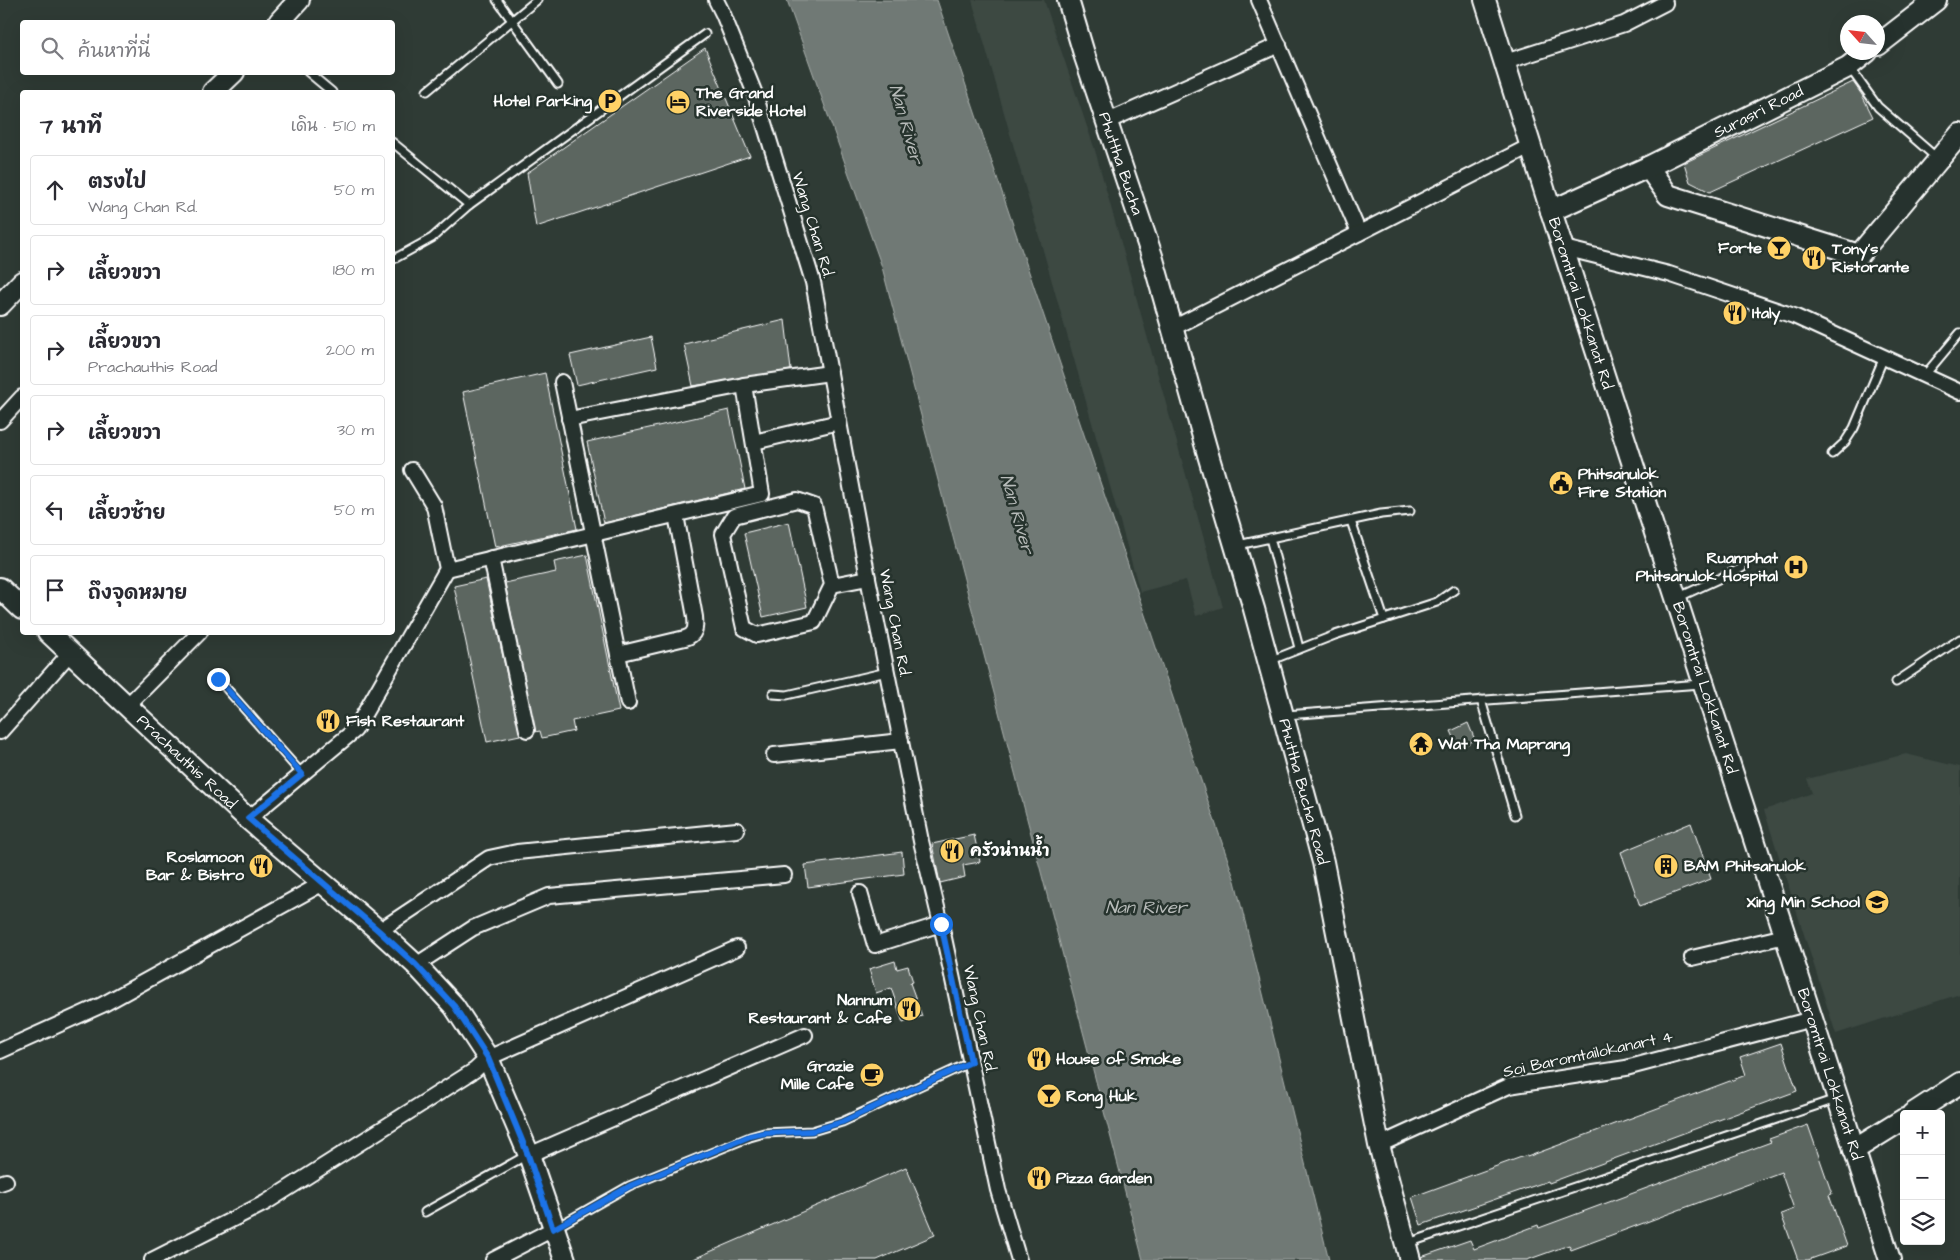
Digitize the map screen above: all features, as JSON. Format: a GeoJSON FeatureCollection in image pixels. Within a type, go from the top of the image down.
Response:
{"type":"FeatureCollection","features":[{"type":"Feature","properties":{"kind":"street"},"geometry":{"type":"LineString","coordinates":[[281,20],[299,0]]}},
{"type":"Feature","properties":{"kind":"street","name":"Wang Chan Rd."},"geometry":{"type":"LineString","coordinates":[[716,0],[724,14],[755,94],[813,282],[868,578],[922,841],[998,1190],[1019,1260]]}},
{"type":"Feature","properties":{"kind":"street","name":"Phuttha Bucha"},"geometry":{"type":"LineString","coordinates":[[1068,0],[1106,122],[1152,256],[1173,328]]}},
{"type":"Feature","properties":{"kind":"street"},"geometry":{"type":"LineString","coordinates":[[1259,0],[1359,234]]}},
{"type":"Feature","properties":{"kind":"street","name":"Boromtrai Lokkanat Rd"},"geometry":{"type":"LineString","coordinates":[[1485,0],[1530,146],[1890,1260]]}},
{"type":"Feature","properties":{"kind":"street"},"geometry":{"type":"LineString","coordinates":[[1885,40],[1936,0]]}},
{"type":"Feature","properties":{"kind":"street"},"geometry":{"type":"LineString","coordinates":[[1505,62],[1624,24],[1665,3]]}},
{"type":"Feature","properties":{"kind":"street"},"geometry":{"type":"LineString","coordinates":[[1106,122],[1278,45]]}},
{"type":"Feature","properties":{"kind":"street","name":"Surasri Road"},"geometry":{"type":"LineString","coordinates":[[1551,211],[1648,167],[1848,67],[1857,60]]}},
{"type":"Feature","properties":{"kind":"street"},"geometry":{"type":"LineString","coordinates":[[216,90],[231,75]]}},
{"type":"Feature","properties":{"kind":"street"},"geometry":{"type":"LineString","coordinates":[[1648,167],[1668,195],[1859,255],[1960,134]]}},
{"type":"Feature","properties":{"kind":"street"},"geometry":{"type":"LineString","coordinates":[[1173,328],[1530,146]]}},
{"type":"Feature","properties":{"kind":"street"},"geometry":{"type":"LineString","coordinates":[[1564,248],[1669,274],[1794,316],[1960,392]]}},
{"type":"Feature","properties":{"kind":"street"},"geometry":{"type":"LineString","coordinates":[[0,305],[20,284]]}},
{"type":"Feature","properties":{"kind":"street","name":"Phuttha Bucha Road"},"geometry":{"type":"LineString","coordinates":[[1173,328],[1323,862],[1379,1145],[1407,1252]]}},
{"type":"Feature","properties":{"kind":"street"},"geometry":{"type":"LineString","coordinates":[[569,419],[744,385],[830,373]]}},
{"type":"Feature","properties":{"kind":"street"},"geometry":{"type":"LineString","coordinates":[[562,382],[628,703]]}},
{"type":"Feature","properties":{"kind":"street"},"geometry":{"type":"LineString","coordinates":[[447,569],[762,494],[744,385]]}},
{"type":"Feature","properties":{"kind":"street"},"geometry":{"type":"LineString","coordinates":[[0,420],[20,399]]}},
{"type":"Feature","properties":{"kind":"street"},"geometry":{"type":"LineString","coordinates":[[754,442],[840,422]]}},
{"type":"Feature","properties":{"kind":"street"},"geometry":{"type":"LineString","coordinates":[[248,818],[355,730],[447,569],[434,506],[412,470]]}},
{"type":"Feature","properties":{"kind":"street"},"geometry":{"type":"LineString","coordinates":[[798,500],[814,506],[832,585],[814,622],[757,635],[744,628],[723,534],[734,516],[798,500]]}},
{"type":"Feature","properties":{"kind":"street"},"geometry":{"type":"LineString","coordinates":[[618,654],[685,638],[695,631],[695,617],[676,515]]}},
{"type":"Feature","properties":{"kind":"street"},"geometry":{"type":"LineString","coordinates":[[491,558],[527,730]]}},
{"type":"Feature","properties":{"kind":"street"},"geometry":{"type":"LineString","coordinates":[[832,585],[868,578]]}},
{"type":"Feature","properties":{"kind":"street"},"geometry":{"type":"LineString","coordinates":[[0,588],[20,607]]}},
{"type":"Feature","properties":{"kind":"street","name":"Prachauthis Road"},"geometry":{"type":"LineString","coordinates":[[51,635],[248,818],[416,965],[454,1006],[488,1058],[528,1155],[564,1260]]}},
{"type":"Feature","properties":{"kind":"street"},"geometry":{"type":"LineString","coordinates":[[127,706],[197,635]]}},
{"type":"Feature","properties":{"kind":"street"},"geometry":{"type":"LineString","coordinates":[[0,732],[70,653]]}},
{"type":"Feature","properties":{"kind":"street"},"geometry":{"type":"LineString","coordinates":[[774,755],[901,741]]}},
{"type":"Feature","properties":{"kind":"street"},"geometry":{"type":"LineString","coordinates":[[379,931],[489,858],[517,852],[737,830]]}},
{"type":"Feature","properties":{"kind":"street"},"geometry":{"type":"LineString","coordinates":[[416,965],[473,928],[548,896],[784,875]]}},
{"type":"Feature","properties":{"kind":"street"},"geometry":{"type":"LineString","coordinates":[[0,1051],[102,1006],[323,882]]}},
{"type":"Feature","properties":{"kind":"street"},"geometry":{"type":"LineString","coordinates":[[860,893],[874,945],[941,924]]}},
{"type":"Feature","properties":{"kind":"street"},"geometry":{"type":"LineString","coordinates":[[1692,958],[1785,936]]}},
{"type":"Feature","properties":{"kind":"street"},"geometry":{"type":"LineString","coordinates":[[152,1260],[265,1203],[476,1070],[488,1058],[737,948]]}},
{"type":"Feature","properties":{"kind":"street","name":"Soi Baromtailokanart 4"},"geometry":{"type":"LineString","coordinates":[[1379,1145],[1508,1086],[1626,1068],[1812,1018]]}},
{"type":"Feature","properties":{"kind":"street"},"geometry":{"type":"LineString","coordinates":[[528,1155],[805,1034]]}},
{"type":"Feature","properties":{"kind":"street"},"geometry":{"type":"LineString","coordinates":[[1918,1110],[1960,1083]]}},
{"type":"Feature","properties":{"kind":"street"},"geometry":{"type":"LineString","coordinates":[[1854,1150],[1900,1121]]}},
{"type":"Feature","properties":{"kind":"street"},"geometry":{"type":"LineString","coordinates":[[493,1260],[553,1229]]}},
{"type":"Feature","properties":{"kind":"lane"},"geometry":{"type":"LineString","coordinates":[[497,0],[558,84]]}},
{"type":"Feature","properties":{"kind":"lane"},"geometry":{"type":"LineString","coordinates":[[427,91],[537,0]]}},
{"type":"Feature","properties":{"kind":"lane"},"geometry":{"type":"LineString","coordinates":[[395,258],[432,238],[469,205],[705,34]]}},
{"type":"Feature","properties":{"kind":"lane"},"geometry":{"type":"LineString","coordinates":[[1848,67],[1878,107],[1938,159]]}},
{"type":"Feature","properties":{"kind":"lane"},"geometry":{"type":"LineString","coordinates":[[312,75],[330,90]]}},
{"type":"Feature","properties":{"kind":"lane"},"geometry":{"type":"LineString","coordinates":[[395,144],[469,205]]}},
{"type":"Feature","properties":{"kind":"lane"},"geometry":{"type":"LineString","coordinates":[[1924,376],[1960,333]]}},
{"type":"Feature","properties":{"kind":"lane"},"geometry":{"type":"LineString","coordinates":[[1832,454],[1845,442],[1854,428],[1884,357]]}},
{"type":"Feature","properties":{"kind":"lane"},"geometry":{"type":"LineString","coordinates":[[1235,546],[1381,514],[1410,511]]}},
{"type":"Feature","properties":{"kind":"lane"},"geometry":{"type":"LineString","coordinates":[[1351,521],[1384,619]]}},
{"type":"Feature","properties":{"kind":"lane"},"geometry":{"type":"LineString","coordinates":[[1270,538],[1300,648]]}},
{"type":"Feature","properties":{"kind":"lane"},"geometry":{"type":"LineString","coordinates":[[1676,599],[1742,568]]}},
{"type":"Feature","properties":{"kind":"lane"},"geometry":{"type":"LineString","coordinates":[[1268,661],[1300,648],[1437,602],[1454,590]]}},
{"type":"Feature","properties":{"kind":"lane"},"geometry":{"type":"LineString","coordinates":[[1896,682],[1960,639]]}},
{"type":"Feature","properties":{"kind":"lane"},"geometry":{"type":"LineString","coordinates":[[772,694],[787,695],[887,672]]}},
{"type":"Feature","properties":{"kind":"lane"},"geometry":{"type":"LineString","coordinates":[[218,679],[302,774]]}},
{"type":"Feature","properties":{"kind":"lane"},"geometry":{"type":"LineString","coordinates":[[1283,715],[1704,684]]}},
{"type":"Feature","properties":{"kind":"lane"},"geometry":{"type":"LineString","coordinates":[[1481,700],[1515,815]]}},
{"type":"Feature","properties":{"kind":"lane"},"geometry":{"type":"LineString","coordinates":[[553,1229],[630,1186],[750,1136],[764,1133],[812,1131],[842,1122],[971,1062]]}},
{"type":"Feature","properties":{"kind":"lane"},"geometry":{"type":"LineString","coordinates":[[1407,1252],[1837,1098]]}},
{"type":"Feature","properties":{"kind":"lane"},"geometry":{"type":"LineString","coordinates":[[425,1212],[528,1155]]}},
{"type":"Feature","properties":{"kind":"shaded area"},"geometry":{"type":"Polygon","coordinates":[[[972,0],[1044,0],[1095,150],[1223,607],[1196,616],[1186,580],[1140,592],[972,0]]]}},
{"type":"Feature","properties":{"kind":"shaded area","name":"Xing Min School"},"geometry":{"type":"Polygon","coordinates":[[[1906,754],[1960,767],[1960,994],[1836,1034],[1764,810],[1812,793],[1807,779],[1906,754]]]}},
{"type":"Feature","properties":{"kind":"water","name":"Nan River"},"geometry":{"type":"Polygon","coordinates":[[[787,0],[937,0],[1235,881],[1329,1260],[1143,1260],[882,267],[787,0]]]}},
{"type":"Feature","properties":{"kind":"building","name":"The Grand Riverside Hotel"},"geometry":{"type":"Polygon","coordinates":[[[705,48],[750,156],[536,227],[527,173],[705,48]]]}},
{"type":"Feature","properties":{"kind":"building"},"geometry":{"type":"Polygon","coordinates":[[[1853,82],[1873,117],[1710,192],[1690,182],[1684,163],[1853,82]]]}},
{"type":"Feature","properties":{"kind":"building"},"geometry":{"type":"Polygon","coordinates":[[[785,320],[791,370],[693,386],[684,344],[785,320]]]}},
{"type":"Feature","properties":{"kind":"building"},"geometry":{"type":"Polygon","coordinates":[[[651,337],[657,367],[577,385],[570,355],[651,337]]]}},
{"type":"Feature","properties":{"kind":"building"},"geometry":{"type":"Polygon","coordinates":[[[545,373],[577,529],[495,547],[463,392],[545,373]]]}},
{"type":"Feature","properties":{"kind":"building"},"geometry":{"type":"Polygon","coordinates":[[[729,410],[745,489],[604,523],[587,442],[729,410]]]}},
{"type":"Feature","properties":{"kind":"building"},"geometry":{"type":"Polygon","coordinates":[[[789,522],[807,607],[763,617],[744,533],[789,522]]]}},
{"type":"Feature","properties":{"kind":"building"},"geometry":{"type":"Polygon","coordinates":[[[587,555],[619,711],[572,721],[574,731],[542,738],[540,731],[535,732],[505,583],[556,572],[554,562],[587,555]]]}},
{"type":"Feature","properties":{"kind":"building"},"geometry":{"type":"Polygon","coordinates":[[[486,579],[520,735],[487,742],[454,586],[486,579]]]}},
{"type":"Feature","properties":{"kind":"building"},"geometry":{"type":"Polygon","coordinates":[[[1468,723],[1475,740],[1459,748],[1451,731],[1468,723]]]}},
{"type":"Feature","properties":{"kind":"building","name":"BAM Phitsanulok"},"geometry":{"type":"Polygon","coordinates":[[[1691,823],[1711,879],[1640,906],[1621,852],[1691,823]]]}},
{"type":"Feature","properties":{"kind":"building"},"geometry":{"type":"Polygon","coordinates":[[[974,835],[980,862],[963,865],[965,877],[940,883],[932,844],[974,835]]]}},
{"type":"Feature","properties":{"kind":"building"},"geometry":{"type":"Polygon","coordinates":[[[902,852],[904,874],[808,887],[805,865],[902,852]]]}},
{"type":"Feature","properties":{"kind":"building"},"geometry":{"type":"Polygon","coordinates":[[[895,961],[897,969],[908,966],[913,982],[910,983],[922,1016],[903,1023],[891,988],[876,993],[869,969],[895,961]]]}},
{"type":"Feature","properties":{"kind":"building"},"geometry":{"type":"Polygon","coordinates":[[[1781,1043],[1797,1091],[1549,1183],[1548,1181],[1421,1225],[1412,1197],[1527,1155],[1527,1157],[1746,1075],[1740,1057],[1781,1043]]]}},
{"type":"Feature","properties":{"kind":"building"},"geometry":{"type":"Polygon","coordinates":[[[1808,1125],[1832,1194],[1829,1195],[1847,1246],[1808,1260],[1798,1260],[1781,1214],[1794,1209],[1781,1172],[1571,1250],[1569,1245],[1527,1260],[1422,1260],[1421,1257],[1470,1240],[1474,1249],[1538,1225],[1539,1228],[1771,1142],[1769,1139],[1808,1125]]]}},
{"type":"Feature","properties":{"kind":"building"},"geometry":{"type":"Polygon","coordinates":[[[906,1167],[935,1235],[877,1260],[691,1260],[906,1167]]]}},
{"type":"Feature","properties":{"kind":"place","name":"Hotel Parking"},"geometry":{"type":"Point","coordinates":[610,101]}},
{"type":"Feature","properties":{"kind":"place","name":"The Grand Riverside Hotel"},"geometry":{"type":"Point","coordinates":[678,102]}},
{"type":"Feature","properties":{"kind":"place","name":"Forte"},"geometry":{"type":"Point","coordinates":[1779,248]}},
{"type":"Feature","properties":{"kind":"place","name":"Tony's Ristorante"},"geometry":{"type":"Point","coordinates":[1814,258]}},
{"type":"Feature","properties":{"kind":"place","name":"Italy"},"geometry":{"type":"Point","coordinates":[1735,313]}},
{"type":"Feature","properties":{"kind":"place","name":"Phitsanulok Fire Station"},"geometry":{"type":"Point","coordinates":[1561,483]}},
{"type":"Feature","properties":{"kind":"place","name":"Ruamphat Phitsanulok Hospital"},"geometry":{"type":"Point","coordinates":[1796,567]}},
{"type":"Feature","properties":{"kind":"place","name":"Fish Restaurant"},"geometry":{"type":"Point","coordinates":[328,721]}},
{"type":"Feature","properties":{"kind":"place","name":"Wat Tha Maprang"},"geometry":{"type":"Point","coordinates":[1421,744]}},
{"type":"Feature","properties":{"kind":"place","name":"ครัวน่านน้ำ"},"geometry":{"type":"Point","coordinates":[952,851]}},
{"type":"Feature","properties":{"kind":"place","name":"Roslamoon Bar & Bistro"},"geometry":{"type":"Point","coordinates":[261,866]}},
{"type":"Feature","properties":{"kind":"place","name":"BAM Phitsanulok"},"geometry":{"type":"Point","coordinates":[1666,866]}},
{"type":"Feature","properties":{"kind":"place","name":"Xing Min School"},"geometry":{"type":"Point","coordinates":[1877,902]}},
{"type":"Feature","properties":{"kind":"place","name":"Nannum Restaurant & Cafe"},"geometry":{"type":"Point","coordinates":[909,1009]}},
{"type":"Feature","properties":{"kind":"place","name":"House of Smoke"},"geometry":{"type":"Point","coordinates":[1039,1059]}},
{"type":"Feature","properties":{"kind":"place","name":"Grazie Mille Cafe"},"geometry":{"type":"Point","coordinates":[872,1075]}},
{"type":"Feature","properties":{"kind":"place","name":"Rong Huk"},"geometry":{"type":"Point","coordinates":[1049,1096]}},
{"type":"Feature","properties":{"kind":"place","name":"Pizza Garden"},"geometry":{"type":"Point","coordinates":[1039,1178]}},
{"type":"Feature","properties":{"kind":"route"},"geometry":{"type":"LineString","coordinates":[[218,679],[302,774],[248,818],[379,931],[416,965],[454,1006],[488,1058],[528,1155],[553,1229],[630,1186],[750,1136],[764,1133],[812,1131],[842,1122],[971,1062],[941,924]]}}]}
